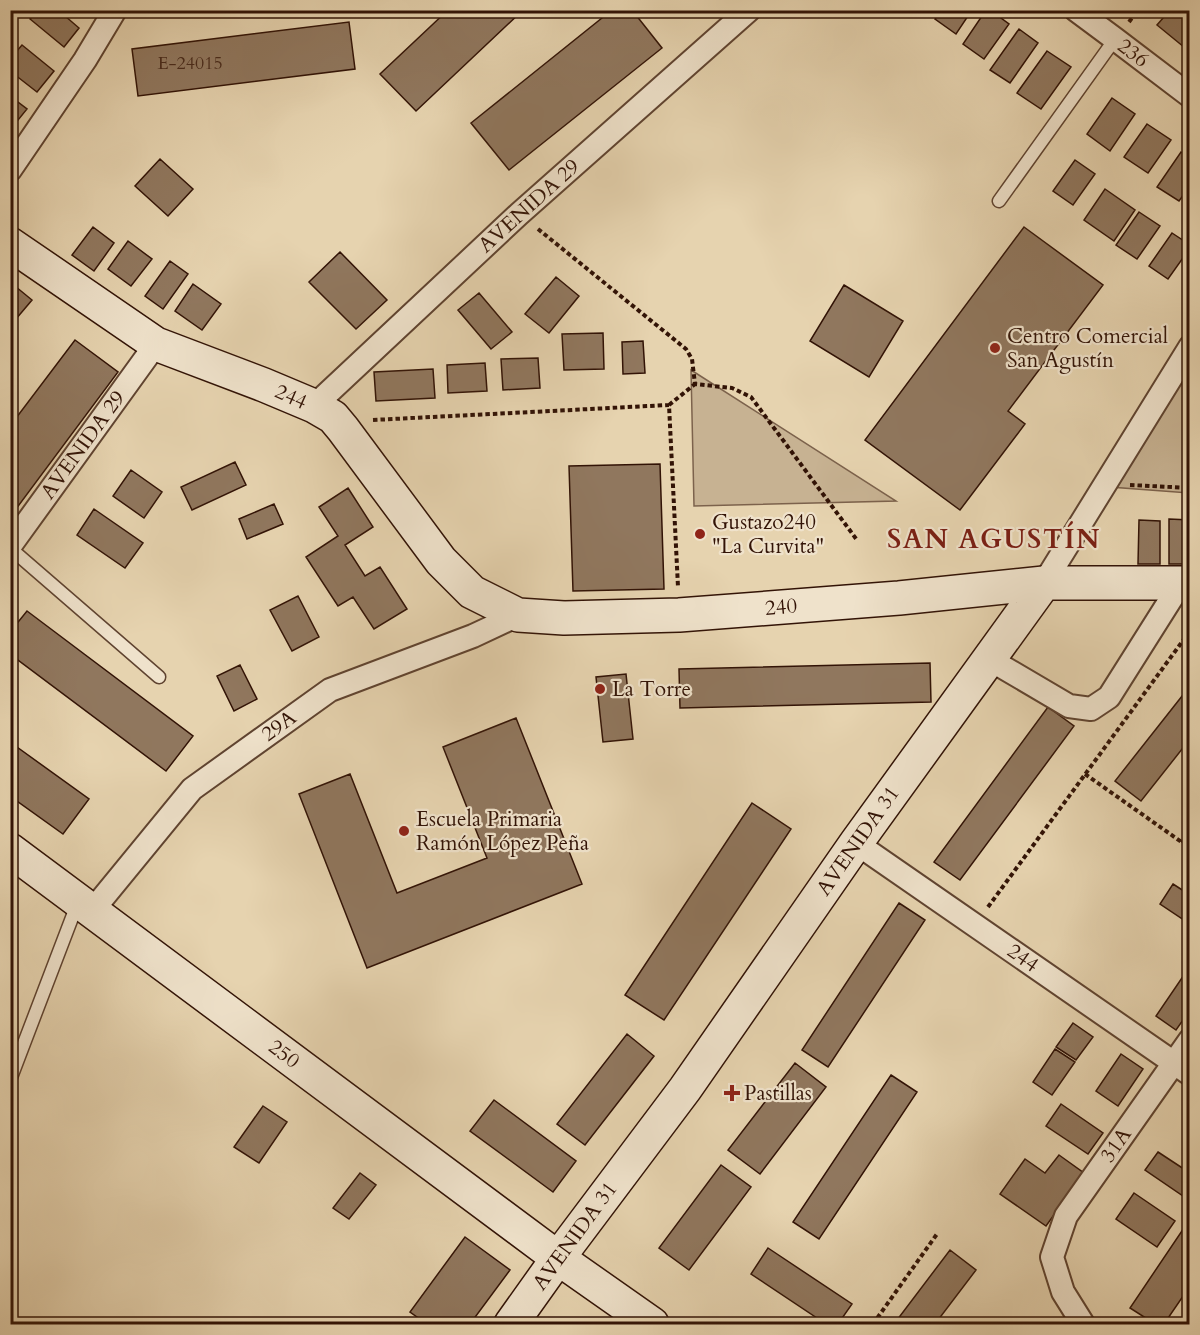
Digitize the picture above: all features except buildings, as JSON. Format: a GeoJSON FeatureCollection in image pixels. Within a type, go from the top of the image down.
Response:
{"type":"FeatureCollection","features":[{"type":"Feature","properties":{"kind":"street"},"geometry":{"type":"LineString","coordinates":[[10,170],[85,60],[114,10]]}},
{"type":"Feature","properties":{"kind":"street","name":"AVENIDA 29"},"geometry":{"type":"LineString","coordinates":[[314,406],[519,214],[749,10]]}},
{"type":"Feature","properties":{"kind":"street","name":"236"},"geometry":{"type":"LineString","coordinates":[[1076,10],[1190,96]]}},
{"type":"Feature","properties":{"kind":"street","name":"244"},"geometry":{"type":"LineString","coordinates":[[10,244],[156,344],[264,385],[314,406],[333,417],[441,561],[472,592],[518,615]]}},
{"type":"Feature","properties":{"kind":"street","name":"AVENIDA 29"},"geometry":{"type":"LineString","coordinates":[[10,547],[156,344]]}},
{"type":"Feature","properties":{"kind":"street","name":"AVENIDA 31"},"geometry":{"type":"LineString","coordinates":[[511,1324],[685,1089],[856,843],[1044,583],[1190,347]]}},
{"type":"Feature","properties":{"kind":"street","name":"240"},"geometry":{"type":"LineString","coordinates":[[518,615],[564,618],[679,615],[900,598],[1044,583],[1185,583]]}},
{"type":"Feature","properties":{"kind":"street"},"geometry":{"type":"LineString","coordinates":[[989,659],[1069,706],[1091,709],[1109,697],[1185,583]]}},
{"type":"Feature","properties":{"kind":"street","name":"29A"},"geometry":{"type":"LineString","coordinates":[[85,906],[192,789],[330,690],[473,636],[518,615]]}},
{"type":"Feature","properties":{"kind":"street","name":"244"},"geometry":{"type":"LineString","coordinates":[[856,843],[1181,1069]]}},
{"type":"Feature","properties":{"kind":"street","name":"250"},"geometry":{"type":"LineString","coordinates":[[10,850],[558,1258],[652,1324]]}},
{"type":"Feature","properties":{"kind":"street","name":"31A"},"geometry":{"type":"LineString","coordinates":[[1083,1324],[1063,1292],[1052,1257],[1066,1216],[1181,1069],[1190,1040]]}},
{"type":"Feature","properties":{"kind":"lane"},"geometry":{"type":"LineString","coordinates":[[999,201],[1115,39]]}},
{"type":"Feature","properties":{"kind":"lane"},"geometry":{"type":"LineString","coordinates":[[10,547],[159,677]]}},
{"type":"Feature","properties":{"kind":"lane"},"geometry":{"type":"LineString","coordinates":[[10,1080],[85,906]]}},
{"type":"Feature","properties":{"kind":"path"},"geometry":{"type":"LineString","coordinates":[[519,214],[686,349],[692,359],[695,384]]}},
{"type":"Feature","properties":{"kind":"path"},"geometry":{"type":"LineString","coordinates":[[344,429],[371,420],[669,405],[695,384],[732,388],[751,397],[857,540]]}},
{"type":"Feature","properties":{"kind":"path"},"geometry":{"type":"LineString","coordinates":[[669,405],[679,615]]}},
{"type":"Feature","properties":{"kind":"path"},"geometry":{"type":"LineString","coordinates":[[1105,484],[1190,488]]}},
{"type":"Feature","properties":{"kind":"path"},"geometry":{"type":"LineString","coordinates":[[975,925],[1190,631]]}},
{"type":"Feature","properties":{"kind":"path"},"geometry":{"type":"LineString","coordinates":[[1085,774],[1190,848]]}},
{"type":"Feature","properties":{"kind":"path"},"geometry":{"type":"LineString","coordinates":[[1182,843],[1190,832]]}},
{"type":"Feature","properties":{"kind":"path"},"geometry":{"type":"LineString","coordinates":[[873,1324],[937,1234]]}},
{"type":"Feature","properties":{"kind":"shaded area"},"geometry":{"type":"Polygon","coordinates":[[[1189,353],[1189,493],[1110,487],[1189,353]]]}},
{"type":"Feature","properties":{"kind":"shaded area"},"geometry":{"type":"Polygon","coordinates":[[[691,370],[896,501],[694,506],[691,370]]]}},
{"type":"Feature","properties":{"kind":"place","name":"Centro Comercial San Agustín"},"geometry":{"type":"Point","coordinates":[995,348]}},
{"type":"Feature","properties":{"kind":"place","name":"Gustazo240 \"La Curvita\""},"geometry":{"type":"Point","coordinates":[700,534]}},
{"type":"Feature","properties":{"kind":"place","name":"La Torre"},"geometry":{"type":"Point","coordinates":[600,689]}},
{"type":"Feature","properties":{"kind":"place","name":"Escuela Primaria Ramón López Peña"},"geometry":{"type":"Point","coordinates":[404,831]}},
{"type":"Feature","properties":{"kind":"place","name":"Pastillas"},"geometry":{"type":"Point","coordinates":[732,1093]}},
{"type":"Feature","properties":{"kind":"district","name":"SAN AGUSTÍN"},"geometry":{"type":"Point","coordinates":[994,539]}}]}
